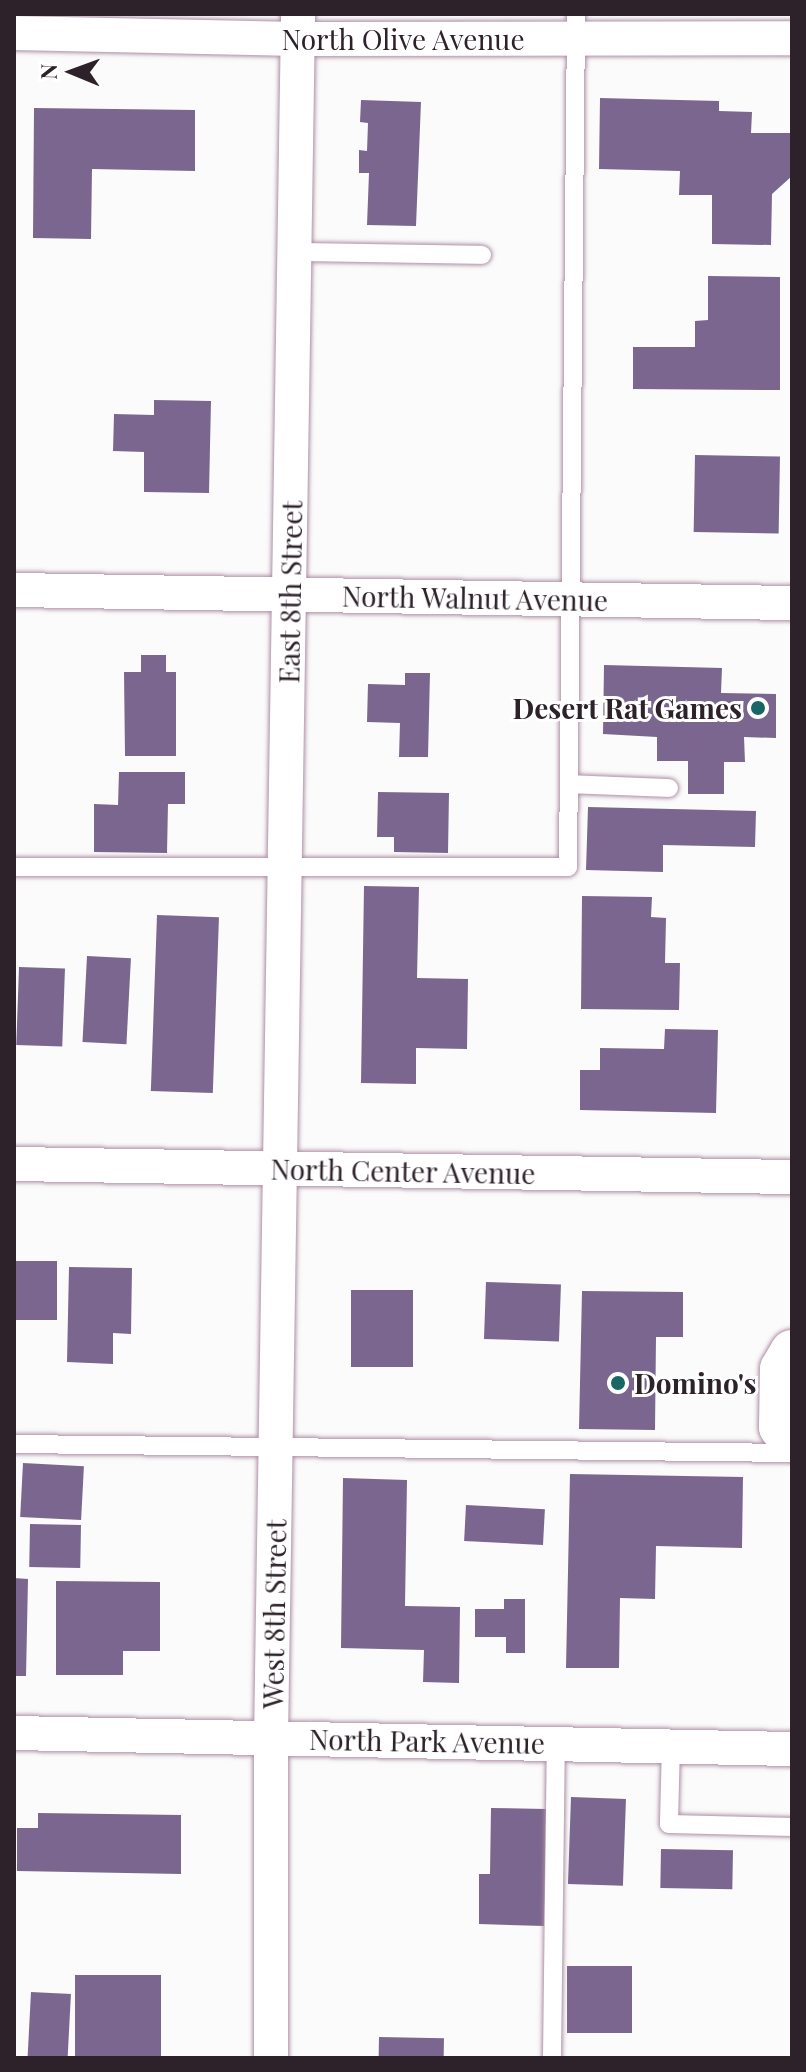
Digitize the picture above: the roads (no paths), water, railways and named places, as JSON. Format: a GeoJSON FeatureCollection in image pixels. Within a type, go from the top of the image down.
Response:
{"type":"FeatureCollection","features":[{"type":"Feature","properties":{"kind":"main road"},"geometry":{"type":"LineString","coordinates":[[792,1352],[782,1369],[781,1427],[792,1440]]}},
{"type":"Feature","properties":{"kind":"street","name":"North Olive Avenue"},"geometry":{"type":"LineString","coordinates":[[14,33],[298,27],[576,26],[792,38]]}},
{"type":"Feature","properties":{"kind":"street","name":"East 8th Street"},"geometry":{"type":"LineString","coordinates":[[283,1170],[298,27]]}},
{"type":"Feature","properties":{"kind":"street","name":"North Walnut Avenue"},"geometry":{"type":"LineString","coordinates":[[14,590],[792,603]]}},
{"type":"Feature","properties":{"kind":"street","name":"North Center Avenue"},"geometry":{"type":"LineString","coordinates":[[14,1164],[792,1177]]}},
{"type":"Feature","properties":{"kind":"street","name":"West 8th Street"},"geometry":{"type":"LineString","coordinates":[[271,2058],[271,1738],[283,1170]]}},
{"type":"Feature","properties":{"kind":"street","name":"North Park Avenue"},"geometry":{"type":"LineString","coordinates":[[14,1733],[792,1749]]}},
{"type":"Feature","properties":{"kind":"lane"},"geometry":{"type":"LineString","coordinates":[[14,867],[568,867],[573,600],[576,26]]}},
{"type":"Feature","properties":{"kind":"lane"},"geometry":{"type":"LineString","coordinates":[[295,252],[482,255]]}},
{"type":"Feature","properties":{"kind":"lane"},"geometry":{"type":"LineString","coordinates":[[569,784],[669,788]]}},
{"type":"Feature","properties":{"kind":"lane"},"geometry":{"type":"LineString","coordinates":[[14,1444],[792,1453]]}},
{"type":"Feature","properties":{"kind":"lane"},"geometry":{"type":"LineString","coordinates":[[552,2058],[556,1743]]}},
{"type":"Feature","properties":{"kind":"lane"},"geometry":{"type":"LineString","coordinates":[[671,1745],[669,1824],[792,1827]]}},
{"type":"Feature","properties":{"kind":"place","name":"Desert Rat Games"},"geometry":{"type":"Point","coordinates":[758,708]}},
{"type":"Feature","properties":{"kind":"place","name":"Domino's"},"geometry":{"type":"Point","coordinates":[618,1383]}}]}
